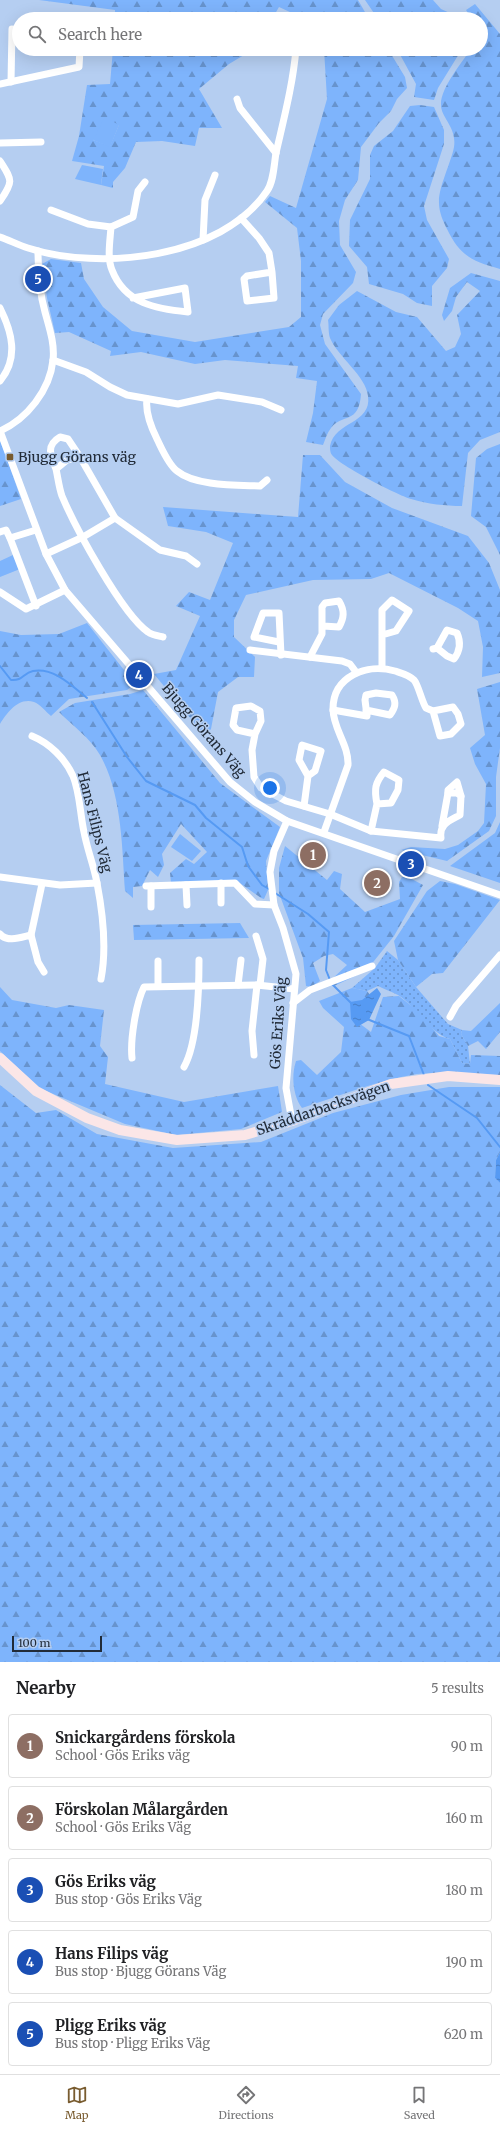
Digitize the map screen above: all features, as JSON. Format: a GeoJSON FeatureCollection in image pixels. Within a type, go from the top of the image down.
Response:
{"type":"FeatureCollection","features":[{"type":"Feature","properties":{"kind":"street"},"geometry":{"type":"LineString","coordinates":[[11,82],[12,29]]}},
{"type":"Feature","properties":{"kind":"street"},"geometry":{"type":"LineString","coordinates":[[0,84],[79,67],[80,56]]}},
{"type":"Feature","properties":{"kind":"street"},"geometry":{"type":"LineString","coordinates":[[0,236],[38,251],[76,257],[110,259],[153,254],[182,248],[219,232],[241,218],[268,190],[291,85],[295,56]]}},
{"type":"Feature","properties":{"kind":"street"},"geometry":{"type":"LineString","coordinates":[[237,99],[240,108],[276,153]]}},
{"type":"Feature","properties":{"kind":"street"},"geometry":{"type":"LineString","coordinates":[[0,143],[41,142]]}},
{"type":"Feature","properties":{"kind":"street"},"geometry":{"type":"LineString","coordinates":[[0,161],[9,172],[11,181],[9,188],[0,201]]}},
{"type":"Feature","properties":{"kind":"street"},"geometry":{"type":"LineString","coordinates":[[203,240],[205,200],[215,175]]}},
{"type":"Feature","properties":{"kind":"street"},"geometry":{"type":"LineString","coordinates":[[51,210],[88,224],[111,227],[132,217],[138,191],[145,182]]}},
{"type":"Feature","properties":{"kind":"street"},"geometry":{"type":"LineString","coordinates":[[241,218],[259,238],[269,253],[272,272],[274,298],[247,301],[244,284],[247,276],[272,272]]}},
{"type":"Feature","properties":{"kind":"street"},"geometry":{"type":"LineString","coordinates":[[111,227],[110,259],[114,275],[133,298],[150,307],[188,312],[185,288],[133,298]]}},
{"type":"Feature","properties":{"kind":"street"},"geometry":{"type":"LineString","coordinates":[[0,431],[15,423],[28,412],[38,399],[46,383],[53,360],[51,331],[38,279],[38,251]]}},
{"type":"Feature","properties":{"kind":"street"},"geometry":{"type":"LineString","coordinates":[[0,308],[9,325],[12,355],[6,371],[0,381]]}},
{"type":"Feature","properties":{"kind":"street"},"geometry":{"type":"LineString","coordinates":[[53,360],[86,372],[110,388],[127,395],[178,404],[218,395],[262,402],[281,410]]}},
{"type":"Feature","properties":{"kind":"street"},"geometry":{"type":"LineString","coordinates":[[148,399],[146,406],[151,426],[163,451],[176,471],[198,481],[260,486],[267,480]]}},
{"type":"Feature","properties":{"kind":"street","name":"Bjugg Görans Väg"},"geometry":{"type":"LineString","coordinates":[[0,431],[36,530],[46,554],[65,590],[230,782],[255,802],[287,821]]}},
{"type":"Feature","properties":{"kind":"street"},"geometry":{"type":"LineString","coordinates":[[163,637],[149,633],[129,611],[113,589],[83,537],[62,495],[50,447],[52,442],[60,437],[68,439],[115,518],[160,550],[186,556],[197,564]]}},
{"type":"Feature","properties":{"kind":"street"},"geometry":{"type":"LineString","coordinates":[[56,469],[67,460],[80,457]]}},
{"type":"Feature","properties":{"kind":"street"},"geometry":{"type":"LineString","coordinates":[[46,554],[83,537],[115,518]]}},
{"type":"Feature","properties":{"kind":"street"},"geometry":{"type":"LineString","coordinates":[[0,532],[6,530],[10,538],[36,606]]}},
{"type":"Feature","properties":{"kind":"street"},"geometry":{"type":"LineString","coordinates":[[10,538],[36,530]]}},
{"type":"Feature","properties":{"kind":"street"},"geometry":{"type":"LineString","coordinates":[[0,592],[26,609],[36,606],[65,590]]}},
{"type":"Feature","properties":{"kind":"street"},"geometry":{"type":"LineString","coordinates":[[382,635],[396,631],[409,611],[392,600],[382,610],[382,635],[382,667]]}},
{"type":"Feature","properties":{"kind":"street"},"geometry":{"type":"LineString","coordinates":[[279,642],[254,637],[263,613],[279,613],[279,642],[281,655]]}},
{"type":"Feature","properties":{"kind":"street"},"geometry":{"type":"LineString","coordinates":[[310,657],[322,634],[323,626]]}},
{"type":"Feature","properties":{"kind":"street"},"geometry":{"type":"LineString","coordinates":[[250,650],[281,655],[342,661],[350,664],[356,672]]}},
{"type":"Feature","properties":{"kind":"street"},"geometry":{"type":"LineString","coordinates":[[324,832],[348,765],[348,755],[333,710],[336,691],[346,678],[356,672],[382,667],[403,673],[415,681],[426,708],[433,711],[453,707],[458,714],[461,724],[451,734],[440,736],[433,711]]}},
{"type":"Feature","properties":{"kind":"street"},"geometry":{"type":"LineString","coordinates":[[255,734],[237,730],[234,725],[236,708],[251,706],[260,711],[260,721],[255,734],[252,750],[254,777],[261,788],[286,801],[330,814],[371,831],[441,838],[440,831],[448,790],[457,782],[461,796],[460,815],[442,826]]}},
{"type":"Feature","properties":{"kind":"street"},"geometry":{"type":"LineString","coordinates":[[333,710],[367,716],[366,710]]}},
{"type":"Feature","properties":{"kind":"street","name":"Hans Filips Väg"},"geometry":{"type":"LineString","coordinates":[[32,736],[42,740],[54,751],[65,762],[73,776],[84,833],[97,883],[105,957],[101,979]]}},
{"type":"Feature","properties":{"kind":"street"},"geometry":{"type":"LineString","coordinates":[[371,831],[377,804],[374,789],[377,780],[384,772],[399,780],[398,790],[391,804],[377,804]]}},
{"type":"Feature","properties":{"kind":"street"},"geometry":{"type":"LineString","coordinates":[[304,806],[308,776]]}},
{"type":"Feature","properties":{"kind":"street"},"geometry":{"type":"LineString","coordinates":[[448,793],[457,793],[461,796]]}},
{"type":"Feature","properties":{"kind":"street"},"geometry":{"type":"LineString","coordinates":[[287,821],[324,832],[500,895]]}},
{"type":"Feature","properties":{"kind":"street","name":"Gös Eriks Väg"},"geometry":{"type":"LineString","coordinates":[[287,821],[274,851],[270,872],[274,905],[292,957],[296,974],[286,1088],[292,1121]]}},
{"type":"Feature","properties":{"kind":"street","name":"Hans Filips Väg"},"geometry":{"type":"LineString","coordinates":[[0,877],[42,884],[60,885],[97,883]]}},
{"type":"Feature","properties":{"kind":"street"},"geometry":{"type":"LineString","coordinates":[[151,907],[148,886],[221,883],[235,883],[255,904],[274,905]]}},
{"type":"Feature","properties":{"kind":"street"},"geometry":{"type":"LineString","coordinates":[[221,883],[221,903]]}},
{"type":"Feature","properties":{"kind":"street"},"geometry":{"type":"LineString","coordinates":[[42,884],[31,935],[38,962],[44,972]]}},
{"type":"Feature","properties":{"kind":"street"},"geometry":{"type":"LineString","coordinates":[[186,885],[186,905]]}},
{"type":"Feature","properties":{"kind":"street"},"geometry":{"type":"LineString","coordinates":[[0,934],[5,938],[10,939],[31,935]]}},
{"type":"Feature","properties":{"kind":"street"},"geometry":{"type":"LineString","coordinates":[[254,1055],[252,1031],[263,959],[256,936]]}},
{"type":"Feature","properties":{"kind":"street"},"geometry":{"type":"LineString","coordinates":[[450,1018],[456,1006],[500,956]]}},
{"type":"Feature","properties":{"kind":"street"},"geometry":{"type":"LineString","coordinates":[[184,1067],[189,1058],[199,985],[199,960]]}},
{"type":"Feature","properties":{"kind":"street"},"geometry":{"type":"LineString","coordinates":[[238,985],[241,960]]}},
{"type":"Feature","properties":{"kind":"street"},"geometry":{"type":"LineString","coordinates":[[158,961],[158,986]]}},
{"type":"Feature","properties":{"kind":"street"},"geometry":{"type":"LineString","coordinates":[[294,1003],[310,990],[372,966]]}},
{"type":"Feature","properties":{"kind":"street"},"geometry":{"type":"LineString","coordinates":[[132,1058],[131,1049],[140,994],[144,987],[259,985],[294,989]]}},
{"type":"Feature","properties":{"kind":"street","name":"Skräddarbacksvägen"},"geometry":{"type":"LineString","coordinates":[[0,1058],[36,1091],[87,1118],[120,1130],[177,1140],[245,1135],[292,1121],[391,1084],[448,1076],[500,1080]]}},
{"type":"Feature","properties":{"kind":"green space"},"geometry":{"type":"Polygon","coordinates":[[[39,0],[358,0],[365,12],[290,12],[279,7],[276,12],[115,12],[115,10],[39,0]]]}},
{"type":"Feature","properties":{"kind":"green space"},"geometry":{"type":"Polygon","coordinates":[[[365,0],[433,0],[441,9],[448,12],[373,12],[365,0]]]}},
{"type":"Feature","properties":{"kind":"green space"},"geometry":{"type":"Polygon","coordinates":[[[475,4],[482,12],[467,12],[466,10],[475,4]]]}},
{"type":"Feature","properties":{"kind":"green space"},"geometry":{"type":"Polygon","coordinates":[[[488,20],[500,34],[500,269],[474,260],[457,246],[447,229],[439,206],[440,190],[454,147],[453,134],[443,114],[441,105],[444,91],[452,76],[466,56],[488,56],[488,20]]]}},
{"type":"Feature","properties":{"kind":"green space"},"geometry":{"type":"Polygon","coordinates":[[[112,56],[242,56],[229,64],[199,89],[222,128],[199,128],[195,146],[162,141],[136,142],[125,168],[113,182],[113,188],[101,185],[104,166],[72,161],[79,136],[87,85],[110,84],[112,56]],[[119,125],[93,140],[110,146],[119,125]]]}},
{"type":"Feature","properties":{"kind":"green space"},"geometry":{"type":"Polygon","coordinates":[[[324,56],[392,56],[405,77],[407,88],[397,99],[391,111],[379,123],[361,147],[358,180],[345,200],[339,221],[340,245],[356,272],[353,283],[323,314],[320,325],[325,344],[361,394],[360,404],[357,410],[354,414],[335,424],[331,428],[323,445],[306,442],[313,413],[317,381],[296,378],[298,366],[225,360],[195,364],[141,352],[110,356],[111,351],[69,332],[55,333],[47,298],[42,264],[51,259],[81,263],[84,279],[103,307],[132,331],[195,342],[289,327],[301,317],[301,261],[297,228],[265,202],[270,196],[296,208],[327,99],[324,56]]]}},
{"type":"Feature","properties":{"kind":"green space"},"geometry":{"type":"Polygon","coordinates":[[[401,56],[458,56],[438,88],[434,100],[414,97],[416,84],[401,56]]]}},
{"type":"Feature","properties":{"kind":"green space"},"geometry":{"type":"Polygon","coordinates":[[[420,105],[434,107],[444,130],[444,144],[424,206],[427,220],[449,259],[447,268],[432,286],[432,306],[417,303],[403,294],[369,284],[367,267],[349,246],[350,220],[370,179],[370,155],[374,146],[393,131],[410,106],[420,105]]]}},
{"type":"Feature","properties":{"kind":"green space"},"geometry":{"type":"Polygon","coordinates":[[[105,117],[119,125],[110,147],[93,140],[105,117]]]}},
{"type":"Feature","properties":{"kind":"green space"},"geometry":{"type":"Polygon","coordinates":[[[82,165],[103,169],[101,185],[75,179],[82,165]]]}},
{"type":"Feature","properties":{"kind":"green space"},"geometry":{"type":"Polygon","coordinates":[[[471,273],[500,281],[500,432],[480,440],[468,453],[462,506],[443,505],[411,499],[382,486],[345,466],[331,454],[330,446],[333,438],[345,427],[359,418],[364,412],[368,405],[368,396],[362,381],[330,338],[328,320],[339,305],[357,291],[396,312],[417,317],[446,351],[455,347],[461,334],[457,315],[480,291],[467,282],[456,297],[452,311],[444,321],[442,315],[450,288],[471,273]]]}},
{"type":"Feature","properties":{"kind":"green space"},"geometry":{"type":"Polygon","coordinates":[[[0,439],[21,499],[0,506],[0,439]]]}},
{"type":"Feature","properties":{"kind":"green space"},"geometry":{"type":"Polygon","coordinates":[[[500,444],[500,555],[486,527],[471,516],[476,458],[487,449],[500,444]]]}},
{"type":"Feature","properties":{"kind":"green space"},"geometry":{"type":"Polygon","coordinates":[[[303,455],[320,455],[345,482],[392,508],[468,536],[489,563],[500,590],[500,673],[482,677],[483,647],[478,621],[458,608],[389,573],[371,579],[313,580],[246,595],[234,620],[234,637],[255,657],[254,677],[238,677],[218,692],[211,729],[205,736],[154,674],[176,670],[200,616],[176,606],[189,592],[210,600],[233,543],[206,532],[168,526],[163,507],[298,517],[303,455]]]}},
{"type":"Feature","properties":{"kind":"green space"},"geometry":{"type":"Polygon","coordinates":[[[13,555],[20,569],[0,577],[0,561],[13,555]]]}},
{"type":"Feature","properties":{"kind":"green space"},"geometry":{"type":"Polygon","coordinates":[[[87,623],[135,684],[127,690],[69,699],[51,716],[41,706],[34,702],[23,702],[14,707],[0,724],[0,631],[21,635],[59,634],[87,623]]]}},
{"type":"Feature","properties":{"kind":"green space"},"geometry":{"type":"Polygon","coordinates":[[[500,682],[500,748],[496,777],[496,816],[489,831],[447,861],[401,850],[411,847],[445,849],[458,845],[478,831],[484,823],[486,784],[475,764],[470,748],[485,735],[477,689],[500,682]]]}},
{"type":"Feature","properties":{"kind":"green space"},"geometry":{"type":"Polygon","coordinates":[[[143,690],[220,783],[280,827],[266,861],[268,890],[264,899],[237,881],[171,883],[170,873],[186,859],[194,864],[207,852],[181,824],[162,854],[164,865],[158,877],[150,870],[142,886],[133,887],[133,898],[125,891],[120,821],[113,787],[107,770],[96,749],[81,732],[59,712],[75,703],[130,694],[143,690]]]}},
{"type":"Feature","properties":{"kind":"green space"},"geometry":{"type":"Polygon","coordinates":[[[500,822],[500,883],[450,866],[495,833],[500,822]]]}},
{"type":"Feature","properties":{"kind":"green space"},"geometry":{"type":"Polygon","coordinates":[[[180,834],[201,851],[192,861],[171,847],[180,834]]]}},
{"type":"Feature","properties":{"kind":"green space"},"geometry":{"type":"Polygon","coordinates":[[[285,846],[327,880],[334,871],[342,874],[340,889],[365,912],[400,899],[399,882],[402,877],[408,877],[423,885],[394,936],[366,971],[334,986],[332,979],[347,965],[333,954],[324,956],[313,963],[320,981],[311,987],[306,986],[303,958],[279,893],[279,868],[285,846]]]}},
{"type":"Feature","properties":{"kind":"green space"},"geometry":{"type":"Polygon","coordinates":[[[440,881],[455,884],[500,900],[443,973],[432,974],[416,987],[398,960],[394,941],[427,891],[440,881]]]}},
{"type":"Feature","properties":{"kind":"green space"},"geometry":{"type":"Polygon","coordinates":[[[240,923],[249,938],[134,940],[133,925],[240,923]]]}},
{"type":"Feature","properties":{"kind":"green space"},"geometry":{"type":"Polygon","coordinates":[[[387,951],[398,960],[416,987],[448,1024],[462,1030],[461,1034],[468,1046],[470,1064],[462,1063],[450,1039],[429,1026],[405,1000],[398,995],[378,986],[367,991],[352,988],[375,968],[387,951]]]}},
{"type":"Feature","properties":{"kind":"green space"},"geometry":{"type":"Polygon","coordinates":[[[0,987],[12,1000],[56,1008],[69,1005],[104,1010],[100,1046],[108,1057],[105,1084],[184,1102],[278,1086],[282,1112],[241,1129],[176,1135],[125,1124],[39,1088],[0,1051],[0,987]]]}},
{"type":"Feature","properties":{"kind":"green space"},"geometry":{"type":"Polygon","coordinates":[[[352,988],[367,991],[371,996],[355,1020],[371,1032],[383,997],[399,996],[419,1012],[439,1036],[450,1039],[462,1063],[470,1064],[471,1055],[500,1056],[500,1075],[448,1073],[417,1074],[373,1084],[302,1108],[295,1092],[293,1079],[296,1061],[301,1060],[317,1075],[341,1052],[344,1027],[323,1008],[319,1001],[352,988]]]}},
{"type":"Feature","properties":{"kind":"green space"},"geometry":{"type":"Polygon","coordinates":[[[500,1003],[500,1032],[486,1049],[478,1041],[468,1046],[461,1034],[462,1030],[471,1031],[500,1003]]]}},
{"type":"Feature","properties":{"kind":"green space"},"geometry":{"type":"Polygon","coordinates":[[[0,1085],[36,1113],[56,1110],[97,1134],[173,1148],[261,1142],[333,1113],[401,1095],[449,1087],[500,1087],[500,1152],[496,1160],[495,1178],[500,1183],[500,1662],[0,1662],[0,1085]]]}},
{"type":"Feature","properties":{"kind":"water"},"geometry":{"type":"Polygon","coordinates":[[[377,988],[381,994],[369,1020],[357,1027],[351,1019],[350,1002],[362,1000],[377,988]]]}},
{"type":"Feature","properties":{"kind":"water"},"geometry":{"type":"Polygon","coordinates":[[[500,1152],[500,1183],[495,1178],[496,1160],[500,1152]]]}},
{"type":"Feature","properties":{"kind":"waterway"},"geometry":{"type":"LineString","coordinates":[[0,666],[11,680],[21,678],[27,673],[33,671],[48,672],[62,678],[87,698]]}},
{"type":"Feature","properties":{"kind":"waterway"},"geometry":{"type":"LineString","coordinates":[[92,702],[127,757],[146,781],[195,805],[206,818],[242,847],[248,866],[262,885],[269,889]]}},
{"type":"Feature","properties":{"kind":"waterway"},"geometry":{"type":"LineString","coordinates":[[275,893],[308,914],[329,932],[326,970],[330,980]]}},
{"type":"Feature","properties":{"kind":"waterway"},"geometry":{"type":"LineString","coordinates":[[332,984],[351,1003]]}},
{"type":"Feature","properties":{"kind":"waterway"},"geometry":{"type":"LineString","coordinates":[[367,1019],[409,1036],[424,1075]]}},
{"type":"Feature","properties":{"kind":"waterway"},"geometry":{"type":"LineString","coordinates":[[428,1085],[477,1118],[500,1147]]}},
{"type":"Feature","properties":{"kind":"place","name":"Pligg Eriks väg"},"geometry":{"type":"Point","coordinates":[38,279]}},
{"type":"Feature","properties":{"kind":"place","name":"Bjugg Görans väg"},"geometry":{"type":"Point","coordinates":[10,457]}},
{"type":"Feature","properties":{"kind":"place","name":"Hans Filips väg"},"geometry":{"type":"Point","coordinates":[139,675]}},
{"type":"Feature","properties":{"kind":"place","name":"Snickargårdens förskola"},"geometry":{"type":"Point","coordinates":[313,855]}},
{"type":"Feature","properties":{"kind":"place","name":"Gös Eriks väg"},"geometry":{"type":"Point","coordinates":[411,864]}},
{"type":"Feature","properties":{"kind":"place","name":"Förskolan Målargården"},"geometry":{"type":"Point","coordinates":[377,883]}}]}
